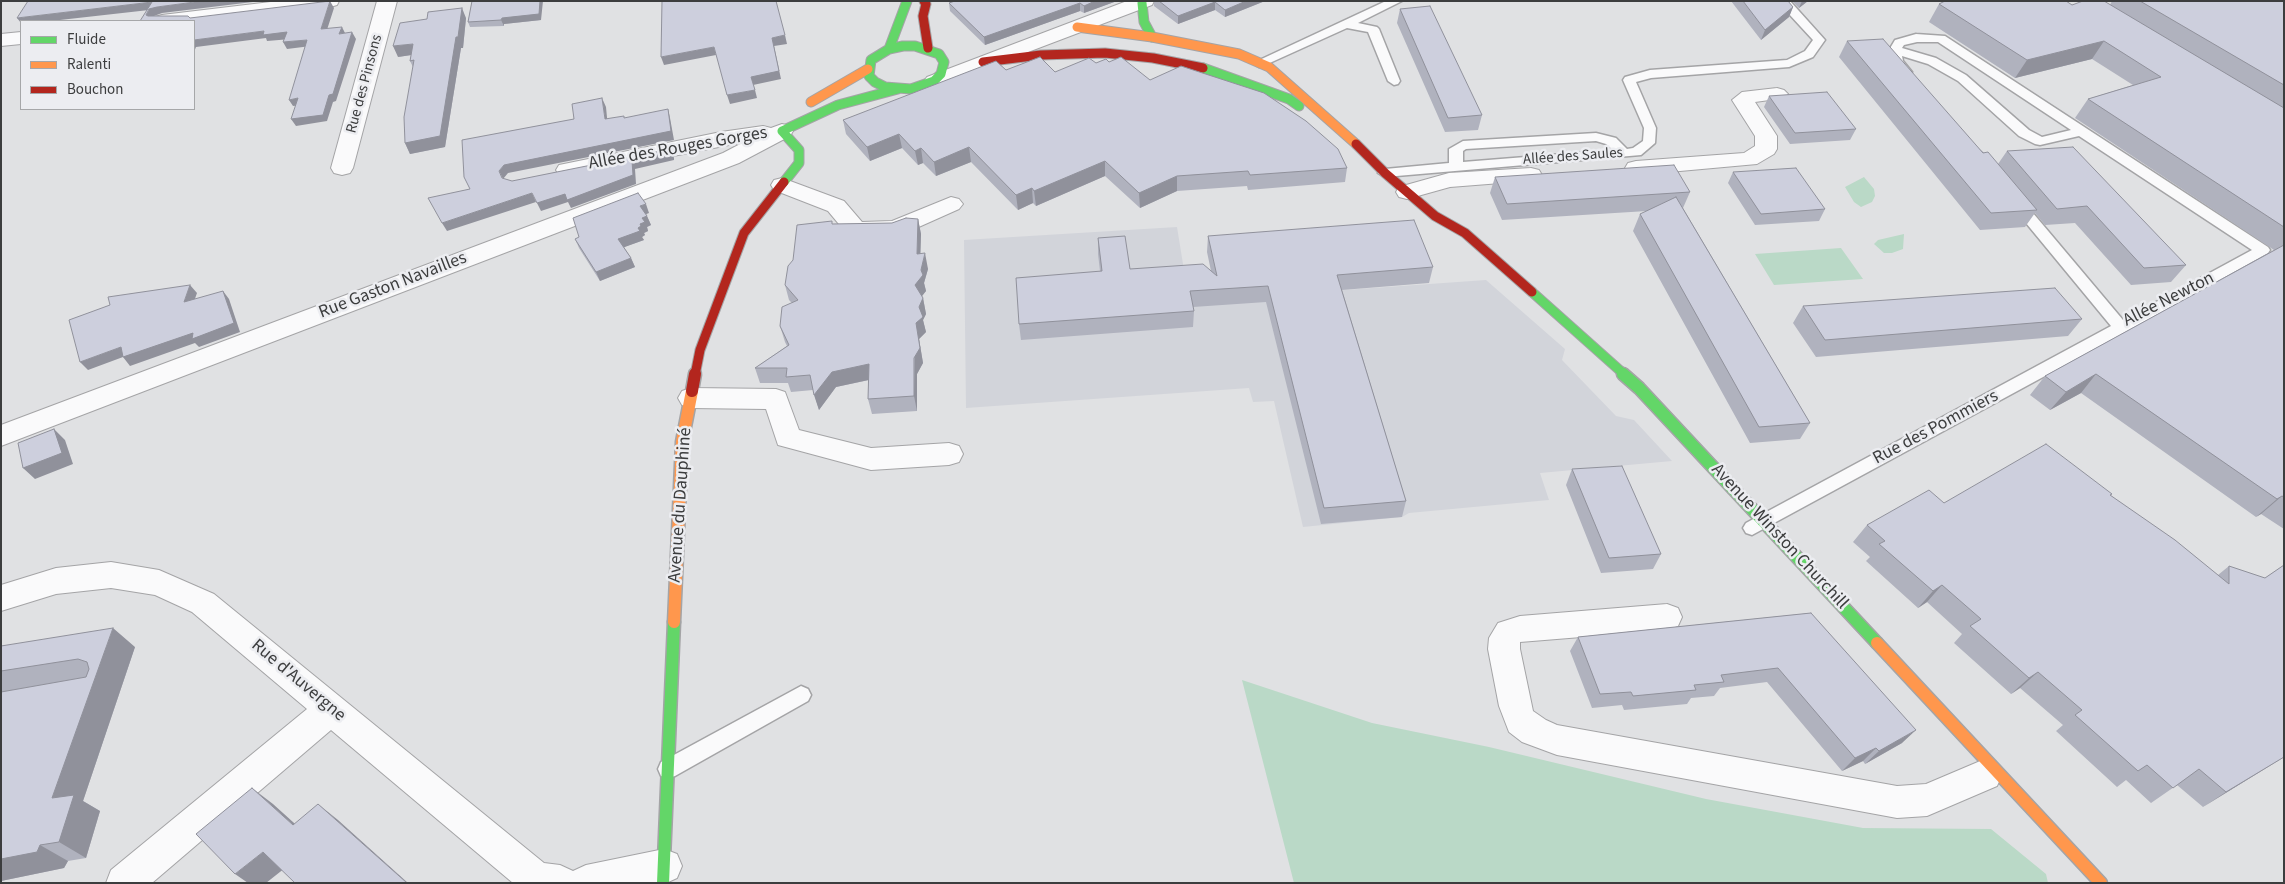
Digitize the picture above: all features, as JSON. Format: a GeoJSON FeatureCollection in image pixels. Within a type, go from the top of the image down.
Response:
{"type":"FeatureCollection","features":[{"type":"Feature","properties":{"kind":"street"},"geometry":{"type":"LineString","coordinates":[[170,20],[330,1]]}},
{"type":"Feature","properties":{"kind":"street","name":"Rue des Pinsons"},"geometry":{"type":"LineString","coordinates":[[342,168],[387,1]]}},
{"type":"Feature","properties":{"kind":"street"},"geometry":{"type":"LineString","coordinates":[[907,1],[888,49],[915,46],[936,53],[983,62]]}},
{"type":"Feature","properties":{"kind":"street"},"geometry":{"type":"LineString","coordinates":[[924,1],[926,4],[923,16],[936,53],[944,66],[941,74],[934,80]]}},
{"type":"Feature","properties":{"kind":"street"},"geometry":{"type":"LineString","coordinates":[[934,80],[1143,2],[1144,22],[1152,37]]}},
{"type":"Feature","properties":{"kind":"street"},"geometry":{"type":"LineString","coordinates":[[1077,27],[1105,53]]}},
{"type":"Feature","properties":{"kind":"street","name":"Avenue Winston Churchill"},"geometry":{"type":"LineString","coordinates":[[1077,27],[1152,37],[1239,54],[1269,67],[1352,140],[1384,173],[1435,216],[1465,233],[1639,388],[1755,527],[2101,883]]}},
{"type":"Feature","properties":{"kind":"street"},"geometry":{"type":"LineString","coordinates":[[1,40],[20,38]]}},
{"type":"Feature","properties":{"kind":"street","name":"Rue Gaston Navailles"},"geometry":{"type":"LineString","coordinates":[[782,131],[804,107],[868,69],[871,60],[888,49]]}},
{"type":"Feature","properties":{"kind":"street","name":"Avenue Winston Churchill"},"geometry":{"type":"LineString","coordinates":[[983,62],[1041,55],[1105,53],[1154,58],[1212,70],[1289,99],[1352,140]]}},
{"type":"Feature","properties":{"kind":"street"},"geometry":{"type":"LineString","coordinates":[[868,69],[869,76],[875,82],[898,89]]}},
{"type":"Feature","properties":{"kind":"street","name":"Rue Gaston Navailles"},"geometry":{"type":"LineString","coordinates":[[1,436],[731,158],[782,131],[838,105],[898,89],[924,86],[934,80]]}},
{"type":"Feature","properties":{"kind":"street"},"geometry":{"type":"LineString","coordinates":[[1406,192],[1449,180],[1749,159],[1766,149],[1766,136],[1743,100],[1749,96],[1777,94]]}},
{"type":"Feature","properties":{"kind":"street","name":"Allée des Rouges Gorges"},"geometry":{"type":"LineString","coordinates":[[545,174],[721,139],[782,131]]}},
{"type":"Feature","properties":{"kind":"street","name":"Avenue du Dauphiné"},"geometry":{"type":"LineString","coordinates":[[664,875],[682,442],[700,350],[744,234],[799,163],[799,150],[782,131]]}},
{"type":"Feature","properties":{"kind":"street"},"geometry":{"type":"LineString","coordinates":[[782,185],[836,206],[856,230],[895,228],[951,204]]}},
{"type":"Feature","properties":{"kind":"street","name":"Avenue Winston Churchill"},"geometry":{"type":"LineString","coordinates":[[1435,216],[1453,239],[1561,328],[1627,393]]}},
{"type":"Feature","properties":{"kind":"street"},"geometry":{"type":"LineString","coordinates":[[691,398],[776,399],[788,438],[871,460],[949,454]]}},
{"type":"Feature","properties":{"kind":"street","name":"Rue d'Auvergne"},"geometry":{"type":"LineString","coordinates":[[1,598],[56,581],[111,575],[159,583],[203,602],[537,880],[560,883]]}},
{"type":"Feature","properties":{"kind":"street"},"geometry":{"type":"LineString","coordinates":[[1667,617],[1520,629],[1509,632],[1505,638],[1504,649],[1514,706],[1520,721],[1534,731],[1557,740],[1897,802],[1928,800],[1974,764],[2088,883]]}},
{"type":"Feature","properties":{"kind":"street"},"geometry":{"type":"LineString","coordinates":[[124,883],[332,709]]}},
{"type":"Feature","properties":{"kind":"street"},"geometry":{"type":"LineString","coordinates":[[586,883],[664,875]]}},
{"type":"Feature","properties":{"kind":"lane"},"geometry":{"type":"LineString","coordinates":[[1259,62],[1396,1]]}},
{"type":"Feature","properties":{"kind":"lane","name":"Allée des Saules"},"geometry":{"type":"LineString","coordinates":[[1384,173],[1636,152],[1649,143],[1650,128],[1629,80],[1650,74],[1789,63],[1809,54],[1819,40],[1783,1]]}},
{"type":"Feature","properties":{"kind":"lane"},"geometry":{"type":"LineString","coordinates":[[1346,24],[1372,29],[1394,80]]}},
{"type":"Feature","properties":{"kind":"lane","name":"Allée Newton"},"geometry":{"type":"LineString","coordinates":[[1895,50],[1899,43],[1916,38],[1941,38],[2263,250],[2120,328],[2006,191]]}},
{"type":"Feature","properties":{"kind":"lane"},"geometry":{"type":"LineString","coordinates":[[1916,84],[1897,62],[1895,50],[1932,61],[1962,78],[2024,133],[2040,140],[2082,131]]}},
{"type":"Feature","properties":{"kind":"lane"},"geometry":{"type":"LineString","coordinates":[[1456,166],[1456,150],[1463,145],[1596,137],[1611,140],[1624,153]]}},
{"type":"Feature","properties":{"kind":"lane","name":"Rue des Pommiers"},"geometry":{"type":"LineString","coordinates":[[1755,527],[2120,328]]}},
{"type":"Feature","properties":{"kind":"lane"},"geometry":{"type":"LineString","coordinates":[[668,769],[801,695]]}},
{"type":"Feature","properties":{"kind":"shaded area"},"geometry":{"type":"Polygon","coordinates":[[[1177,227],[1189,301],[1486,280],[1565,349],[1562,360],[1616,416],[1634,420],[1672,461],[1540,473],[1549,500],[1409,513],[1402,517],[1303,527],[1274,401],[1253,402],[1249,388],[966,408],[964,240],[1177,227]]]}},
{"type":"Feature","properties":{"kind":"green space"},"geometry":{"type":"Polygon","coordinates":[[[1864,177],[1874,189],[1875,196],[1872,202],[1861,207],[1854,202],[1845,187],[1864,177]]]}},
{"type":"Feature","properties":{"kind":"green space"},"geometry":{"type":"Polygon","coordinates":[[[1904,234],[1903,249],[1892,253],[1884,253],[1874,244],[1878,240],[1904,234]]]}},
{"type":"Feature","properties":{"kind":"green space"},"geometry":{"type":"Polygon","coordinates":[[[1841,248],[1863,279],[1774,285],[1755,254],[1841,248]]]}},
{"type":"Feature","properties":{"kind":"green space"},"geometry":{"type":"Polygon","coordinates":[[[1242,680],[1372,723],[1489,747],[1706,799],[1863,828],[1991,829],[2046,874],[2048,883],[1294,883],[1242,680]]]}},
{"type":"Feature","properties":{"kind":"building"},"geometry":{"type":"Polygon","coordinates":[[[28,1],[202,1],[149,9],[146,15],[188,16],[190,18],[330,1],[321,29],[342,27],[339,34],[352,32],[333,94],[329,95],[323,115],[291,119],[298,98],[289,100],[307,40],[283,42],[287,32],[263,35],[264,31],[195,40],[195,20],[141,20],[152,2],[17,18],[28,1]]]}},
{"type":"Feature","properties":{"kind":"building"},"geometry":{"type":"Polygon","coordinates":[[[472,1],[540,1],[539,14],[502,18],[501,20],[468,22],[472,1]]]}},
{"type":"Feature","properties":{"kind":"building"},"geometry":{"type":"Polygon","coordinates":[[[662,1],[776,1],[785,35],[772,38],[779,71],[751,77],[755,90],[727,95],[714,47],[661,57],[662,1]]]}},
{"type":"Feature","properties":{"kind":"building"},"geometry":{"type":"Polygon","coordinates":[[[955,1],[1095,1],[1084,6],[1080,3],[984,37],[949,3],[955,1]]]}},
{"type":"Feature","properties":{"kind":"building"},"geometry":{"type":"Polygon","coordinates":[[[1159,1],[1246,1],[1225,10],[1215,2],[1178,16],[1159,1]]]}},
{"type":"Feature","properties":{"kind":"building"},"geometry":{"type":"Polygon","coordinates":[[[1743,1],[1788,1],[1793,7],[1765,30],[1743,1]]]}},
{"type":"Feature","properties":{"kind":"building"},"geometry":{"type":"Polygon","coordinates":[[[1945,1],[2066,1],[2072,5],[2083,1],[2104,1],[2284,108],[2284,227],[2088,99],[2161,77],[2104,41],[2027,60],[1939,4],[1945,1]]]}},
{"type":"Feature","properties":{"kind":"building"},"geometry":{"type":"Polygon","coordinates":[[[2140,1],[2284,1],[2284,85],[2140,1]]]}},
{"type":"Feature","properties":{"kind":"building"},"geometry":{"type":"Polygon","coordinates":[[[1430,6],[1482,115],[1448,118],[1400,9],[1430,6]]]}},
{"type":"Feature","properties":{"kind":"building"},"geometry":{"type":"Polygon","coordinates":[[[462,8],[440,136],[405,143],[404,117],[414,60],[410,61],[413,44],[393,46],[400,23],[427,19],[428,12],[462,8]]]}},
{"type":"Feature","properties":{"kind":"building"},"geometry":{"type":"Polygon","coordinates":[[[1883,39],[1983,153],[1988,152],[2037,210],[1991,213],[1847,41],[1883,39]]]}},
{"type":"Feature","properties":{"kind":"building"},"geometry":{"type":"Polygon","coordinates":[[[1040,57],[1055,72],[1089,58],[1096,63],[1106,59],[1109,62],[1121,57],[1150,80],[1181,66],[1264,93],[1306,121],[1338,149],[1347,168],[1250,175],[1248,171],[1177,176],[1139,193],[1105,161],[1034,191],[1032,188],[1016,195],[969,147],[934,162],[921,148],[915,151],[899,134],[867,147],[843,120],[996,61],[1006,70],[1040,57]]]}},
{"type":"Feature","properties":{"kind":"building"},"geometry":{"type":"Polygon","coordinates":[[[1827,92],[1856,129],[1795,133],[1769,96],[1827,92]]]}},
{"type":"Feature","properties":{"kind":"building"},"geometry":{"type":"Polygon","coordinates":[[[602,98],[605,119],[624,116],[624,118],[668,109],[671,131],[504,165],[499,171],[502,178],[512,181],[671,149],[671,152],[632,161],[633,175],[567,200],[565,194],[537,203],[532,193],[442,223],[428,198],[470,189],[464,177],[462,140],[574,119],[572,104],[602,98]]]}},
{"type":"Feature","properties":{"kind":"building"},"geometry":{"type":"Polygon","coordinates":[[[2073,147],[2186,265],[2144,268],[2087,206],[2057,209],[2007,151],[2073,147]]]}},
{"type":"Feature","properties":{"kind":"building"},"geometry":{"type":"Polygon","coordinates":[[[1674,165],[1690,192],[1507,204],[1495,177],[1674,165]]]}},
{"type":"Feature","properties":{"kind":"building"},"geometry":{"type":"Polygon","coordinates":[[[1796,168],[1825,209],[1761,214],[1733,172],[1796,168]]]}},
{"type":"Feature","properties":{"kind":"building"},"geometry":{"type":"Polygon","coordinates":[[[638,193],[646,204],[640,206],[647,216],[642,218],[645,222],[640,224],[641,226],[638,228],[640,231],[618,239],[631,258],[596,272],[575,239],[579,237],[573,218],[638,193]]]}},
{"type":"Feature","properties":{"kind":"building"},"geometry":{"type":"Polygon","coordinates":[[[1676,197],[1810,423],[1759,427],[1640,214],[1676,197]]]}},
{"type":"Feature","properties":{"kind":"building"},"geometry":{"type":"Polygon","coordinates":[[[906,218],[918,219],[917,254],[925,253],[921,270],[923,275],[915,285],[923,298],[919,307],[923,317],[916,323],[920,348],[914,358],[914,396],[868,399],[869,364],[832,372],[814,395],[810,375],[786,377],[787,368],[755,368],[789,345],[780,326],[782,307],[798,300],[785,285],[788,266],[793,260],[797,225],[832,221],[832,224],[892,223],[906,218]]]}},
{"type":"Feature","properties":{"kind":"building"},"geometry":{"type":"Polygon","coordinates":[[[1414,220],[1433,267],[1337,275],[1406,501],[1324,508],[1268,286],[1190,291],[1194,311],[1019,324],[1016,278],[1102,271],[1098,238],[1125,236],[1130,269],[1203,264],[1217,276],[1208,236],[1414,220]]]}},
{"type":"Feature","properties":{"kind":"building"},"geometry":{"type":"Polygon","coordinates":[[[2284,245],[2284,497],[2282,496],[2277,499],[2096,374],[2066,392],[2045,376],[2284,245]]]}},
{"type":"Feature","properties":{"kind":"building"},"geometry":{"type":"Polygon","coordinates":[[[190,285],[184,302],[223,291],[234,323],[192,339],[193,333],[123,357],[121,347],[80,362],[69,320],[110,305],[108,297],[190,285]]]}},
{"type":"Feature","properties":{"kind":"building"},"geometry":{"type":"Polygon","coordinates":[[[2055,288],[2082,319],[1825,340],[1803,306],[2055,288]]]}},
{"type":"Feature","properties":{"kind":"building"},"geometry":{"type":"Polygon","coordinates":[[[54,429],[62,453],[23,468],[18,443],[54,429]]]}},
{"type":"Feature","properties":{"kind":"building"},"geometry":{"type":"Polygon","coordinates":[[[2046,444],[2112,494],[2110,495],[2175,540],[2229,584],[2229,566],[2265,578],[2284,565],[2284,757],[2226,792],[2199,769],[2173,788],[2147,765],[2138,771],[2075,715],[2082,710],[2038,672],[2029,678],[1970,626],[1981,619],[1942,585],[1933,591],[1879,544],[1885,541],[1867,525],[1929,490],[1944,503],[2046,444]]]}},
{"type":"Feature","properties":{"kind":"building"},"geometry":{"type":"Polygon","coordinates":[[[1622,466],[1661,554],[1609,558],[1572,469],[1622,466]]]}},
{"type":"Feature","properties":{"kind":"building"},"geometry":{"type":"Polygon","coordinates":[[[1811,613],[1916,730],[1879,751],[1876,748],[1855,758],[1778,668],[1721,675],[1724,682],[1694,685],[1696,690],[1633,696],[1631,692],[1600,694],[1578,637],[1811,613]]]}},
{"type":"Feature","properties":{"kind":"building"},"geometry":{"type":"Polygon","coordinates":[[[113,628],[52,798],[74,795],[59,842],[40,845],[37,852],[1,859],[1,692],[86,677],[89,669],[87,662],[78,659],[1,671],[1,646],[113,628]]]}},
{"type":"Feature","properties":{"kind":"building"},"geometry":{"type":"Polygon","coordinates":[[[252,788],[293,825],[318,804],[407,883],[295,883],[263,852],[235,874],[196,834],[252,788]]]}},
{"type":"Feature","properties":{"kind":"traffic: fast"},"geometry":{"type":"LineString","coordinates":[[889,49],[907,1]]}},
{"type":"Feature","properties":{"kind":"traffic: fast"},"geometry":{"type":"LineString","coordinates":[[1142,3],[1144,22],[1152,37]]}},
{"type":"Feature","properties":{"kind":"traffic: fast"},"geometry":{"type":"LineString","coordinates":[[903,46],[915,46],[939,54],[944,62],[941,74],[934,81],[911,89],[885,87],[875,82],[869,76],[871,60],[889,49],[903,46]]}},
{"type":"Feature","properties":{"kind":"traffic: fast"},"geometry":{"type":"LineString","coordinates":[[1203,68],[1289,99],[1299,106]]}},
{"type":"Feature","properties":{"kind":"traffic: fast"},"geometry":{"type":"LineString","coordinates":[[782,131],[838,105],[898,89]]}},
{"type":"Feature","properties":{"kind":"traffic: fast"},"geometry":{"type":"LineString","coordinates":[[782,131],[799,150],[799,163],[784,182]]}},
{"type":"Feature","properties":{"kind":"traffic: fast"},"geometry":{"type":"LineString","coordinates":[[1532,292],[1639,388],[1877,643]]}},
{"type":"Feature","properties":{"kind":"traffic: fast"},"geometry":{"type":"LineString","coordinates":[[663,883],[674,622]]}},
{"type":"Feature","properties":{"kind":"traffic: slow"},"geometry":{"type":"LineString","coordinates":[[1077,27],[1152,37],[1239,54],[1269,67],[1356,144]]}},
{"type":"Feature","properties":{"kind":"traffic: slow"},"geometry":{"type":"LineString","coordinates":[[811,102],[868,69]]}},
{"type":"Feature","properties":{"kind":"traffic: slow"},"geometry":{"type":"LineString","coordinates":[[674,622],[682,442],[692,391]]}},
{"type":"Feature","properties":{"kind":"traffic: slow"},"geometry":{"type":"LineString","coordinates":[[1877,643],[2101,883]]}},
{"type":"Feature","properties":{"kind":"traffic: jam"},"geometry":{"type":"LineString","coordinates":[[924,1],[926,4],[923,16],[928,48]]}},
{"type":"Feature","properties":{"kind":"traffic: jam"},"geometry":{"type":"LineString","coordinates":[[983,62],[1041,55],[1105,53],[1153,58],[1203,68]]}},
{"type":"Feature","properties":{"kind":"traffic: jam"},"geometry":{"type":"LineString","coordinates":[[1356,144],[1385,173],[1435,216],[1465,233],[1532,292]]}},
{"type":"Feature","properties":{"kind":"traffic: jam"},"geometry":{"type":"LineString","coordinates":[[692,391],[700,350],[744,233],[784,182]]}}]}
